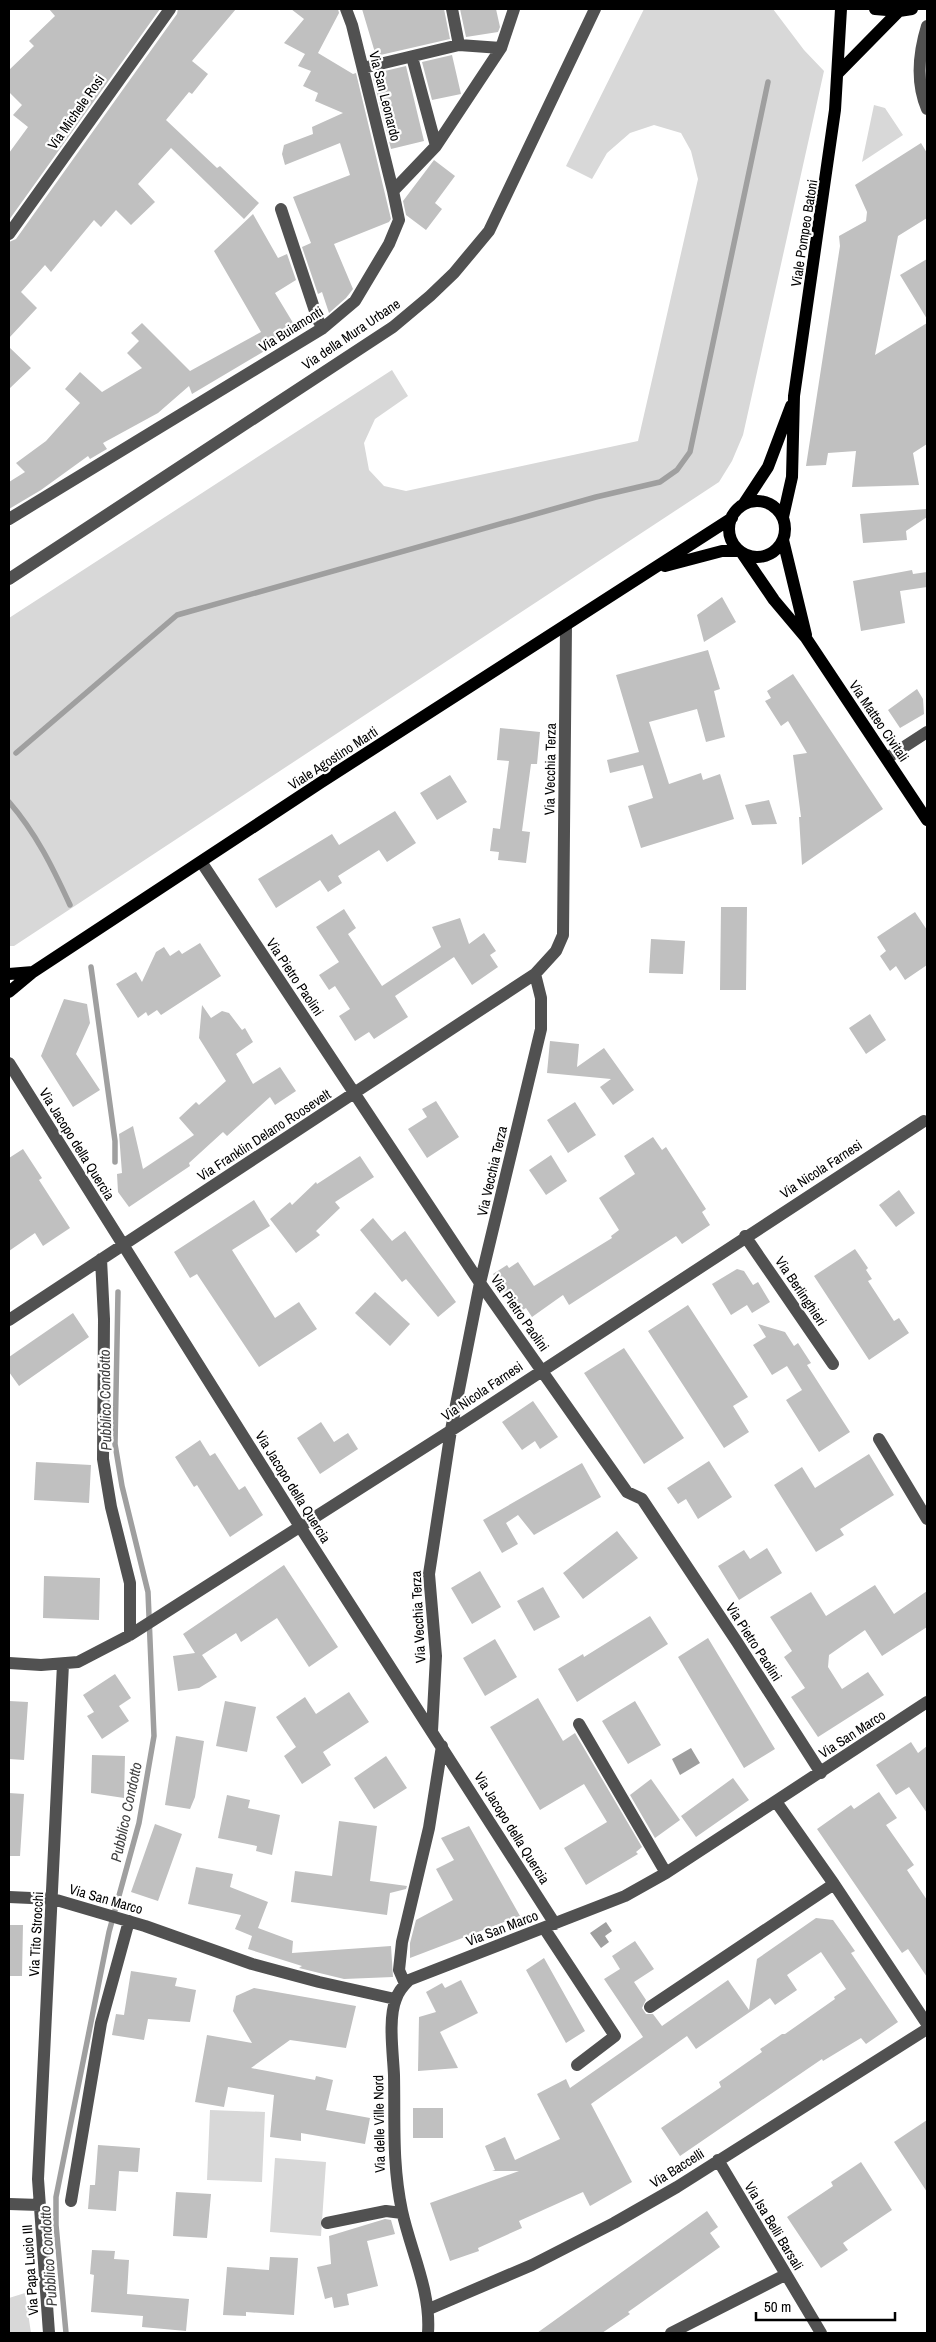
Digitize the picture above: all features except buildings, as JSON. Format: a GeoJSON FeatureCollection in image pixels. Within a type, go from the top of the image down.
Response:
{"type":"FeatureCollection","features":[{"type":"Feature","properties":{"kind":"main road","name":"Viale Pompeo Batoni"},"geometry":{"type":"LineString","coordinates":[[783,517],[792,477],[794,396],[826,182],[838,73],[841,9]]}},
{"type":"Feature","properties":{"kind":"main road"},"geometry":{"type":"LineString","coordinates":[[875,9],[905,10]]}},
{"type":"Feature","properties":{"kind":"main road"},"geometry":{"type":"LineString","coordinates":[[838,73],[905,10]]}},
{"type":"Feature","properties":{"kind":"main road","name":"Viale Pompeo Batoni"},"geometry":{"type":"LineString","coordinates":[[743,505],[768,467],[794,396]]}},
{"type":"Feature","properties":{"kind":"main road"},"geometry":{"type":"LineString","coordinates":[[756,501],[765,502],[778,510],[783,517],[786,529],[783,540],[776,550],[768,556],[752,557],[741,552],[730,536],[732,518],[743,505],[756,501]]}},
{"type":"Feature","properties":{"kind":"main road","name":"Viale Agostino Marti"},"geometry":{"type":"LineString","coordinates":[[9,992],[33,972],[202,863],[320,783],[732,518]]}},
{"type":"Feature","properties":{"kind":"main road","name":"Via Matteo Civitali"},"geometry":{"type":"LineString","coordinates":[[783,540],[806,638]]}},
{"type":"Feature","properties":{"kind":"main road","name":"Viale Agostino Marti"},"geometry":{"type":"LineString","coordinates":[[650,570],[710,554],[741,552]]}},
{"type":"Feature","properties":{"kind":"main road","name":"Via Matteo Civitali"},"geometry":{"type":"LineString","coordinates":[[741,552],[774,600],[806,638],[927,820]]}},
{"type":"Feature","properties":{"kind":"main road","name":"Viale Agostino Marti"},"geometry":{"type":"LineString","coordinates":[[9,974],[33,972]]}},
{"type":"Feature","properties":{"kind":"street","name":"Via Michele Rosi"},"geometry":{"type":"LineString","coordinates":[[9,234],[170,9]]}},
{"type":"Feature","properties":{"kind":"street","name":"Via San Leonardo"},"geometry":{"type":"LineString","coordinates":[[346,9],[363,68],[393,191]]}},
{"type":"Feature","properties":{"kind":"street"},"geometry":{"type":"LineString","coordinates":[[452,9],[459,45]]}},
{"type":"Feature","properties":{"kind":"street","name":"Via della Mura Urbane"},"geometry":{"type":"LineString","coordinates":[[9,579],[393,327],[454,273],[489,231],[594,9]]}},
{"type":"Feature","properties":{"kind":"street"},"geometry":{"type":"LineString","coordinates":[[393,191],[436,146],[500,48],[512,15]]}},
{"type":"Feature","properties":{"kind":"street"},"geometry":{"type":"LineString","coordinates":[[927,26],[920,57],[922,87],[927,109]]}},
{"type":"Feature","properties":{"kind":"street"},"geometry":{"type":"LineString","coordinates":[[363,68],[459,45],[500,48]]}},
{"type":"Feature","properties":{"kind":"street"},"geometry":{"type":"LineString","coordinates":[[412,57],[436,146]]}},
{"type":"Feature","properties":{"kind":"street","name":"Via Buiamonti"},"geometry":{"type":"LineString","coordinates":[[9,519],[323,328],[355,301],[389,244],[399,220],[393,191]]}},
{"type":"Feature","properties":{"kind":"street"},"geometry":{"type":"LineString","coordinates":[[281,209],[318,320],[323,328]]}},
{"type":"Feature","properties":{"kind":"street","name":"Via Vecchia Terza"},"geometry":{"type":"LineString","coordinates":[[432,1731],[436,1656],[429,1574],[451,1430],[480,1283],[541,1029],[542,998],[535,974],[556,951],[563,935],[566,625]]}},
{"type":"Feature","properties":{"kind":"street"},"geometry":{"type":"LineString","coordinates":[[887,758],[927,732]]}},
{"type":"Feature","properties":{"kind":"street","name":"Via Pietro Paolini"},"geometry":{"type":"LineString","coordinates":[[202,863],[480,1283],[628,1492],[642,1499],[737,1642],[820,1773]]}},
{"type":"Feature","properties":{"kind":"street","name":"Via Franklin Delano Roosevelt"},"geometry":{"type":"LineString","coordinates":[[9,1320],[535,974]]}},
{"type":"Feature","properties":{"kind":"street","name":"Via Jacopo della Quercia"},"geometry":{"type":"LineString","coordinates":[[9,1063],[299,1525],[442,1746],[615,2036],[577,2065]]}},
{"type":"Feature","properties":{"kind":"street","name":"Via Nicola Farnesi"},"geometry":{"type":"LineString","coordinates":[[9,1663],[41,1665],[78,1662],[133,1632],[451,1430],[745,1236],[924,1121]]}},
{"type":"Feature","properties":{"kind":"street","name":"Via Berlinghieri"},"geometry":{"type":"LineString","coordinates":[[745,1236],[833,1364]]}},
{"type":"Feature","properties":{"kind":"street"},"geometry":{"type":"LineString","coordinates":[[101,1259],[104,1328],[103,1459],[130,1583],[133,1632]]}},
{"type":"Feature","properties":{"kind":"street"},"geometry":{"type":"LineString","coordinates":[[879,1439],[927,1518]]}},
{"type":"Feature","properties":{"kind":"street","name":"Via Tito Strocchi"},"geometry":{"type":"LineString","coordinates":[[40,2205],[38,2179],[63,1664]]}},
{"type":"Feature","properties":{"kind":"street","name":"Via San Marco"},"geometry":{"type":"LineString","coordinates":[[9,1897],[53,1899],[125,1920],[252,1964],[395,1999],[405,1984],[424,1974],[625,1896],[666,1873],[777,1803],[927,1702]]}},
{"type":"Feature","properties":{"kind":"street"},"geometry":{"type":"LineString","coordinates":[[579,1724],[666,1873]]}},
{"type":"Feature","properties":{"kind":"street"},"geometry":{"type":"LineString","coordinates":[[405,1984],[399,1970],[402,1942],[429,1828],[442,1746]]}},
{"type":"Feature","properties":{"kind":"street"},"geometry":{"type":"LineString","coordinates":[[777,1803],[834,1884],[927,2024]]}},
{"type":"Feature","properties":{"kind":"street"},"geometry":{"type":"LineString","coordinates":[[650,2007],[834,1884]]}},
{"type":"Feature","properties":{"kind":"street"},"geometry":{"type":"LineString","coordinates":[[71,2201],[101,2023],[125,1920]]}},
{"type":"Feature","properties":{"kind":"street","name":"Via delle Ville Nord"},"geometry":{"type":"LineString","coordinates":[[395,1999],[392,2026],[393,2146],[396,2180],[402,2213],[429,2309],[428,2333]]}},
{"type":"Feature","properties":{"kind":"street","name":"Via Baccelli"},"geometry":{"type":"LineString","coordinates":[[429,2309],[532,2265],[614,2223],[678,2186],[927,2029]]}},
{"type":"Feature","properties":{"kind":"street","name":"Via Isa Belli Barsali"},"geometry":{"type":"LineString","coordinates":[[718,2160],[785,2275],[822,2333]]}},
{"type":"Feature","properties":{"kind":"street"},"geometry":{"type":"LineString","coordinates":[[9,2204],[40,2205]]}},
{"type":"Feature","properties":{"kind":"street","name":"Via Papa Lucio III"},"geometry":{"type":"LineString","coordinates":[[40,2205],[49,2333]]}},
{"type":"Feature","properties":{"kind":"street"},"geometry":{"type":"LineString","coordinates":[[327,2223],[386,2211],[402,2213]]}},
{"type":"Feature","properties":{"kind":"street"},"geometry":{"type":"LineString","coordinates":[[671,2333],[785,2275]]}},
{"type":"Feature","properties":{"kind":"shaded area"},"geometry":{"type":"Polygon","coordinates":[[[644,9],[773,9],[804,50],[824,71],[743,435],[732,461],[719,482],[14,946],[9,946],[9,618],[392,370],[408,396],[375,419],[364,443],[369,470],[384,486],[406,491],[638,441],[698,179],[691,151],[681,133],[654,125],[630,133],[607,153],[592,179],[566,166],[644,9]]]}},
{"type":"Feature","properties":{"kind":"shaded area"},"geometry":{"type":"Polygon","coordinates":[[[874,105],[885,108],[903,135],[862,162],[874,105]]]}},
{"type":"Feature","properties":{"kind":"shaded area"},"geometry":{"type":"Polygon","coordinates":[[[691,1748],[700,1763],[680,1775],[672,1759],[691,1748]]]}},
{"type":"Feature","properties":{"kind":"shaded area"},"geometry":{"type":"Polygon","coordinates":[[[606,1922],[612,1931],[605,1936],[609,1942],[601,1948],[590,1933],[606,1922]]]}},
{"type":"Feature","properties":{"kind":"shaded area"},"geometry":{"type":"Polygon","coordinates":[[[210,2110],[265,2112],[262,2182],[207,2180],[210,2110]]]}},
{"type":"Feature","properties":{"kind":"shaded area"},"geometry":{"type":"Polygon","coordinates":[[[275,2158],[326,2162],[321,2236],[270,2232],[275,2158]]]}},
{"type":"Feature","properties":{"kind":"shaded area"},"geometry":{"type":"Polygon","coordinates":[[[25,2293],[31,2333],[9,2333],[9,2298],[25,2293]]]}},
{"type":"Feature","properties":{"kind":"waterway"},"geometry":{"type":"LineString","coordinates":[[16,753],[177,615],[596,497],[660,482],[677,470],[690,452],[768,82]]}},
{"type":"Feature","properties":{"kind":"waterway","name":"Pubblico Condotto"},"geometry":{"type":"LineString","coordinates":[[9,802],[36,838],[70,905]]}},
{"type":"Feature","properties":{"kind":"waterway","name":"Pubblico Condotto"},"geometry":{"type":"LineString","coordinates":[[91,967],[115,1141],[115,1162]]}},
{"type":"Feature","properties":{"kind":"waterway","name":"Pubblico Condotto"},"geometry":{"type":"LineString","coordinates":[[66,2333],[56,2225],[56,2197],[109,1932],[139,1823],[154,1736],[148,1592],[122,1486],[115,1444],[118,1292]]}}]}
